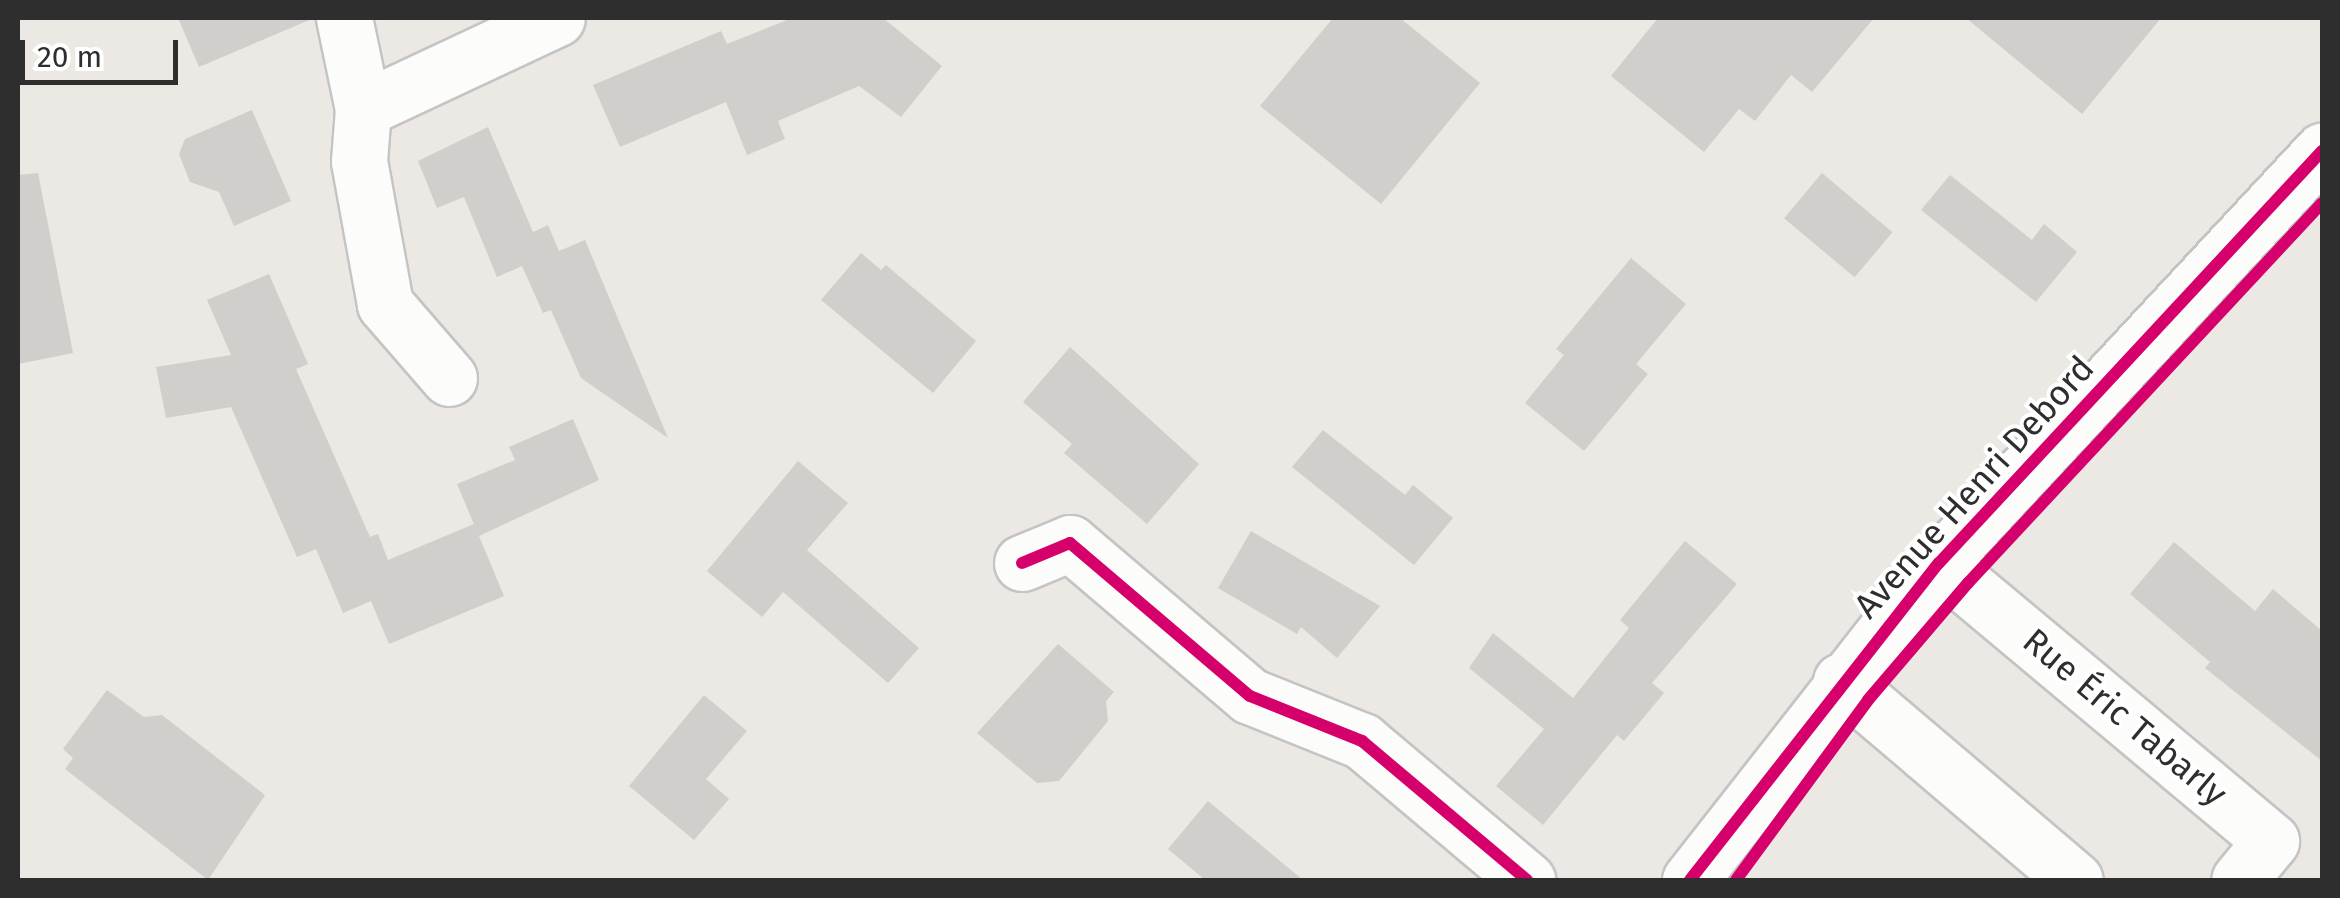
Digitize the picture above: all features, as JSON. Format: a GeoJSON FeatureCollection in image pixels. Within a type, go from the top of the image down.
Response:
{"type":"FeatureCollection","features":[{"type":"Feature","properties":{"kind":"street"},"geometry":{"type":"LineString","coordinates":[[344,18],[363,108],[360,161],[386,304],[449,378]]}},
{"type":"Feature","properties":{"kind":"street"},"geometry":{"type":"LineString","coordinates":[[363,108],[557,18]]}},
{"type":"Feature","properties":{"kind":"street","name":"Avenue Henri Debord"},"geometry":{"type":"LineString","coordinates":[[1690,880],[1841,680],[1939,564],[2322,150]]}},
{"type":"Feature","properties":{"kind":"street"},"geometry":{"type":"LineString","coordinates":[[1022,563],[1070,542],[1250,696],[1362,742],[1527,880]]}},
{"type":"Feature","properties":{"kind":"street","name":"Rue Éric Tabarly"},"geometry":{"type":"LineString","coordinates":[[1939,564],[2271,841],[2239,880]]}},
{"type":"Feature","properties":{"kind":"street"},"geometry":{"type":"LineString","coordinates":[[1841,680],[2075,880]]}},
{"type":"Feature","properties":{"kind":"building"},"geometry":{"type":"Polygon","coordinates":[[[178,18],[314,18],[199,67],[178,18]]]}},
{"type":"Feature","properties":{"kind":"building"},"geometry":{"type":"Polygon","coordinates":[[[792,18],[883,18],[942,66],[901,117],[859,86],[778,121],[785,139],[747,155],[726,102],[620,147],[593,85],[721,31],[727,44],[792,18]]]}},
{"type":"Feature","properties":{"kind":"building"},"geometry":{"type":"Polygon","coordinates":[[[1333,18],[1400,18],[1480,83],[1381,204],[1260,106],[1333,18]]]}},
{"type":"Feature","properties":{"kind":"building"},"geometry":{"type":"Polygon","coordinates":[[[1658,18],[1874,18],[1812,92],[1791,75],[1755,121],[1739,109],[1704,152],[1611,76],[1658,18]]]}},
{"type":"Feature","properties":{"kind":"building"},"geometry":{"type":"Polygon","coordinates":[[[1966,18],[2161,18],[2082,114],[1966,18]]]}},
{"type":"Feature","properties":{"kind":"building"},"geometry":{"type":"Polygon","coordinates":[[[252,110],[291,201],[234,226],[219,192],[190,182],[179,154],[185,139],[252,110]]]}},
{"type":"Feature","properties":{"kind":"building"},"geometry":{"type":"Polygon","coordinates":[[[488,127],[533,232],[548,225],[559,251],[585,240],[668,438],[581,378],[551,310],[543,313],[522,266],[497,277],[464,197],[437,208],[418,161],[488,127]]]}},
{"type":"Feature","properties":{"kind":"building"},"geometry":{"type":"Polygon","coordinates":[[[38,173],[73,353],[18,364],[18,175],[38,173]]]}},
{"type":"Feature","properties":{"kind":"building"},"geometry":{"type":"Polygon","coordinates":[[[1822,173],[1892,232],[1855,277],[1784,218],[1822,173]]]}},
{"type":"Feature","properties":{"kind":"building"},"geometry":{"type":"Polygon","coordinates":[[[1950,175],[2032,240],[2044,224],[2077,252],[2036,302],[1921,210],[1950,175]]]}},
{"type":"Feature","properties":{"kind":"building"},"geometry":{"type":"Polygon","coordinates":[[[861,253],[881,270],[886,265],[976,341],[933,393],[821,300],[861,253]]]}},
{"type":"Feature","properties":{"kind":"building"},"geometry":{"type":"Polygon","coordinates":[[[1631,258],[1686,304],[1636,364],[1648,374],[1584,451],[1525,403],[1564,355],[1556,349],[1631,258]]]}},
{"type":"Feature","properties":{"kind":"building"},"geometry":{"type":"Polygon","coordinates":[[[269,274],[308,364],[296,369],[370,537],[378,534],[388,560],[474,524],[504,596],[389,644],[371,601],[343,613],[316,549],[297,557],[231,407],[166,418],[156,367],[231,355],[207,300],[269,274]]]}},
{"type":"Feature","properties":{"kind":"building"},"geometry":{"type":"Polygon","coordinates":[[[1070,347],[1199,464],[1147,524],[1064,453],[1072,444],[1023,402],[1070,347]]]}},
{"type":"Feature","properties":{"kind":"building"},"geometry":{"type":"Polygon","coordinates":[[[573,419],[599,480],[479,536],[457,484],[515,460],[509,447],[573,419]]]}},
{"type":"Feature","properties":{"kind":"building"},"geometry":{"type":"Polygon","coordinates":[[[1323,430],[1405,495],[1413,485],[1453,518],[1414,565],[1292,467],[1323,430]]]}},
{"type":"Feature","properties":{"kind":"building"},"geometry":{"type":"Polygon","coordinates":[[[798,461],[848,503],[807,550],[919,648],[888,683],[783,592],[762,617],[707,571],[798,461]]]}},
{"type":"Feature","properties":{"kind":"building"},"geometry":{"type":"Polygon","coordinates":[[[1251,531],[1380,606],[1337,658],[1301,627],[1297,634],[1218,588],[1251,531]]]}},
{"type":"Feature","properties":{"kind":"building"},"geometry":{"type":"Polygon","coordinates":[[[1685,541],[1737,584],[1652,683],[1664,693],[1624,741],[1617,735],[1543,825],[1496,786],[1544,729],[1469,668],[1493,633],[1573,698],[1629,628],[1620,620],[1685,541]]]}},
{"type":"Feature","properties":{"kind":"building"},"geometry":{"type":"Polygon","coordinates":[[[2174,542],[2255,611],[2273,589],[2322,631],[2322,761],[2205,668],[2210,662],[2130,594],[2174,542]]]}},
{"type":"Feature","properties":{"kind":"building"},"geometry":{"type":"Polygon","coordinates":[[[1058,644],[1114,692],[1106,701],[1108,721],[1059,781],[1037,783],[977,733],[1058,644]]]}},
{"type":"Feature","properties":{"kind":"building"},"geometry":{"type":"Polygon","coordinates":[[[107,690],[144,717],[162,715],[265,795],[208,880],[65,769],[73,758],[63,749],[107,690]]]}},
{"type":"Feature","properties":{"kind":"building"},"geometry":{"type":"Polygon","coordinates":[[[704,695],[747,731],[706,779],[729,799],[694,840],[629,786],[704,695]]]}},
{"type":"Feature","properties":{"kind":"building"},"geometry":{"type":"Polygon","coordinates":[[[1208,801],[1303,880],[1205,880],[1168,849],[1208,801]]]}},
{"type":"Feature","properties":{"kind":"cycle path"},"geometry":{"type":"LineString","coordinates":[[1690,880],[1939,563],[2322,151]]}},
{"type":"Feature","properties":{"kind":"cycle path"},"geometry":{"type":"LineString","coordinates":[[1736,880],[1868,700],[1968,583],[2322,203]]}},
{"type":"Feature","properties":{"kind":"cycle path"},"geometry":{"type":"LineString","coordinates":[[1022,563],[1070,543],[1250,696],[1362,741],[1527,880]]}}]}
